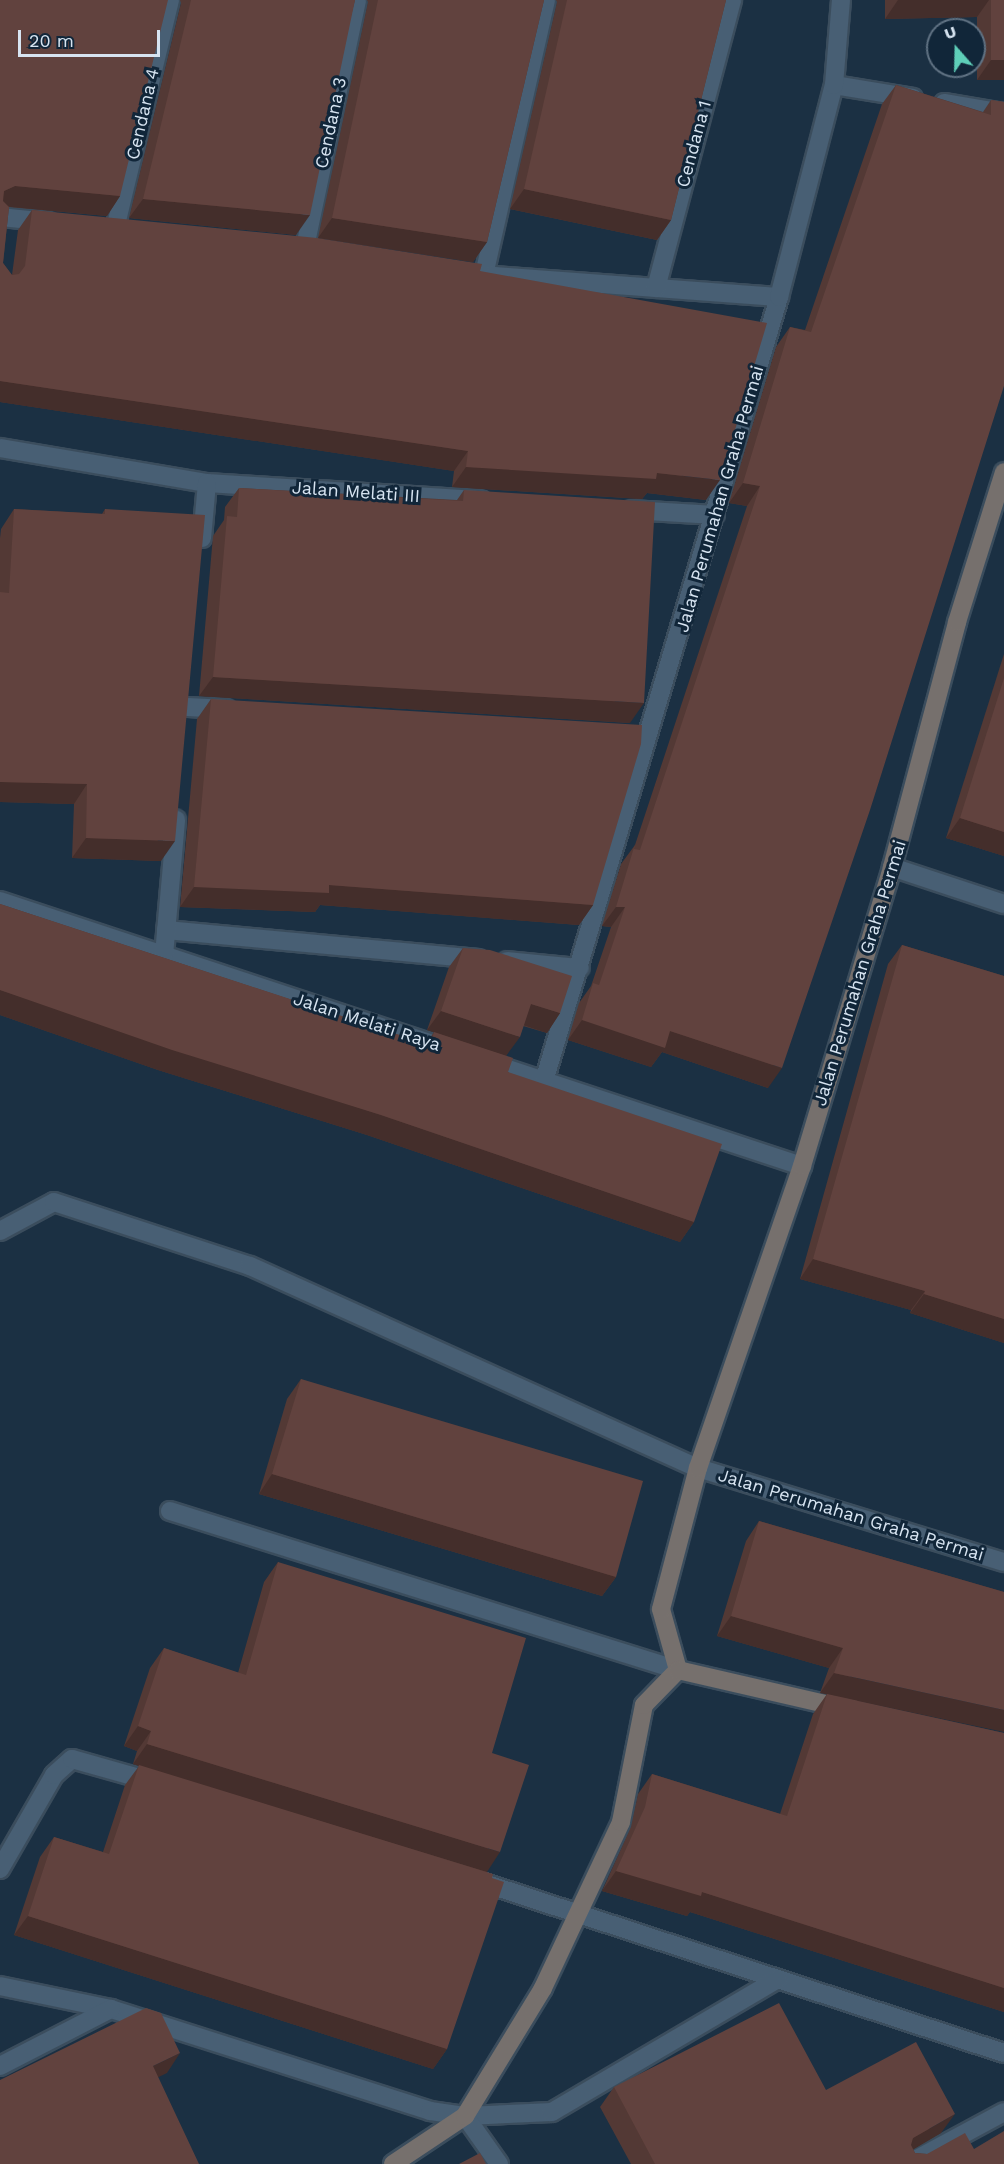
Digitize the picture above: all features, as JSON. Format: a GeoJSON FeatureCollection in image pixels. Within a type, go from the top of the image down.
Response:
{"type":"FeatureCollection","features":[{"type":"Feature","properties":{"kind":"street","name":"Cendana 4"},"geometry":{"type":"LineString","coordinates":[[115,229],[170,0]]}},
{"type":"Feature","properties":{"kind":"street","name":"Cendana 3"},"geometry":{"type":"LineString","coordinates":[[305,247],[357,0]]}},
{"type":"Feature","properties":{"kind":"street"},"geometry":{"type":"LineString","coordinates":[[484,275],[546,0]]}},
{"type":"Feature","properties":{"kind":"street","name":"Cendana 1"},"geometry":{"type":"LineString","coordinates":[[656,288],[732,0]]}},
{"type":"Feature","properties":{"kind":"street","name":"Jalan Perumahan Graha Permai"},"geometry":{"type":"LineString","coordinates":[[544,1081],[650,735],[779,297],[834,85],[841,0]]}},
{"type":"Feature","properties":{"kind":"street"},"geometry":{"type":"LineString","coordinates":[[834,85],[1004,113]]}},
{"type":"Feature","properties":{"kind":"street"},"geometry":{"type":"LineString","coordinates":[[5,240],[4,217],[68,224]]}},
{"type":"Feature","properties":{"kind":"street"},"geometry":{"type":"LineString","coordinates":[[92,226],[139,231]]}},
{"type":"Feature","properties":{"kind":"street"},"geometry":{"type":"LineString","coordinates":[[281,245],[327,250]]}},
{"type":"Feature","properties":{"kind":"street"},"geometry":{"type":"LineString","coordinates":[[461,272],[779,297]]}},
{"type":"Feature","properties":{"kind":"street","name":"Jalan Melati III"},"geometry":{"type":"LineString","coordinates":[[0,448],[207,483],[502,502]]}},
{"type":"Feature","properties":{"kind":"street","name":"Jalan Perumahan Graha Permai"},"geometry":{"type":"LineString","coordinates":[[678,1670],[662,1609],[698,1468],[802,1166],[892,867],[957,622],[1004,472]]}},
{"type":"Feature","properties":{"kind":"street"},"geometry":{"type":"LineString","coordinates":[[201,554],[207,483]]}},
{"type":"Feature","properties":{"kind":"street"},"geometry":{"type":"LineString","coordinates":[[609,508],[715,515]]}},
{"type":"Feature","properties":{"kind":"street"},"geometry":{"type":"LineString","coordinates":[[185,730],[189,683]]}},
{"type":"Feature","properties":{"kind":"street"},"geometry":{"type":"LineString","coordinates":[[187,706],[246,710]]}},
{"type":"Feature","properties":{"kind":"street"},"geometry":{"type":"LineString","coordinates":[[626,733],[650,735]]}},
{"type":"Feature","properties":{"kind":"street"},"geometry":{"type":"LineString","coordinates":[[164,955],[178,801]]}},
{"type":"Feature","properties":{"kind":"street"},"geometry":{"type":"LineString","coordinates":[[892,867],[1004,904]]}},
{"type":"Feature","properties":{"kind":"street","name":"Jalan Melati Raya"},"geometry":{"type":"LineString","coordinates":[[0,901],[802,1166]]}},
{"type":"Feature","properties":{"kind":"street"},"geometry":{"type":"LineString","coordinates":[[166,930],[580,968]]}},
{"type":"Feature","properties":{"kind":"street"},"geometry":{"type":"LineString","coordinates":[[0,1231],[54,1202],[250,1266],[698,1468]]}},
{"type":"Feature","properties":{"kind":"street","name":"Jalan Perumahan Graha Permai"},"geometry":{"type":"LineString","coordinates":[[698,1468],[1004,1562]]}},
{"type":"Feature","properties":{"kind":"street"},"geometry":{"type":"LineString","coordinates":[[170,1511],[678,1670],[856,1711]]}},
{"type":"Feature","properties":{"kind":"street"},"geometry":{"type":"LineString","coordinates":[[393,2164],[465,2116],[543,1988],[621,1822],[644,1706],[678,1670]]}},
{"type":"Feature","properties":{"kind":"street"},"geometry":{"type":"LineString","coordinates":[[0,1869],[54,1775],[72,1759],[181,1790]]}},
{"type":"Feature","properties":{"kind":"street"},"geometry":{"type":"LineString","coordinates":[[465,1877],[579,1912],[1004,2053]]}},
{"type":"Feature","properties":{"kind":"street"},"geometry":{"type":"LineString","coordinates":[[0,1986],[111,2009],[430,2111],[465,2116],[552,2112],[778,1979]]}},
{"type":"Feature","properties":{"kind":"street"},"geometry":{"type":"LineString","coordinates":[[0,2066],[111,2009]]}},
{"type":"Feature","properties":{"kind":"street"},"geometry":{"type":"LineString","coordinates":[[908,2164],[1004,2112]]}},
{"type":"Feature","properties":{"kind":"street"},"geometry":{"type":"LineString","coordinates":[[465,2116],[499,2164]]}},
{"type":"Feature","properties":{"kind":"building"},"geometry":{"type":"Polygon","coordinates":[[[0,0],[168,0],[120,196],[15,186],[4,191],[3,201],[9,207],[3,263],[12,275],[19,274],[25,266],[32,210],[317,238],[482,264],[480,271],[767,323],[720,480],[657,473],[656,479],[466,467],[468,451],[0,381],[0,0]]]}},
{"type":"Feature","properties":{"kind":"building"},"geometry":{"type":"Polygon","coordinates":[[[191,0],[355,0],[310,215],[143,199],[191,0]]]}},
{"type":"Feature","properties":{"kind":"building"},"geometry":{"type":"Polygon","coordinates":[[[378,0],[544,0],[487,242],[332,218],[378,0]]]}},
{"type":"Feature","properties":{"kind":"building"},"geometry":{"type":"Polygon","coordinates":[[[567,0],[726,0],[671,220],[524,189],[567,0]]]}},
{"type":"Feature","properties":{"kind":"building"},"geometry":{"type":"Polygon","coordinates":[[[991,0],[1004,0],[1004,60],[991,60],[991,0]]]}},
{"type":"Feature","properties":{"kind":"building"},"geometry":{"type":"Polygon","coordinates":[[[896,85],[991,115],[991,100],[1004,102],[1004,386],[870,810],[782,1068],[670,1031],[665,1048],[582,1020],[593,983],[599,985],[625,907],[616,907],[635,844],[634,849],[640,850],[760,486],[743,483],[790,327],[811,332],[896,85]]]}},
{"type":"Feature","properties":{"kind":"building"},"geometry":{"type":"Polygon","coordinates":[[[239,488],[463,501],[464,490],[655,502],[644,703],[213,677],[227,516],[237,517],[239,488]]]}},
{"type":"Feature","properties":{"kind":"building"},"geometry":{"type":"Polygon","coordinates":[[[14,509],[105,514],[105,509],[205,515],[175,841],[86,838],[87,784],[0,782],[0,592],[9,593],[14,509]]]}},
{"type":"Feature","properties":{"kind":"building"},"geometry":{"type":"Polygon","coordinates":[[[1004,678],[1004,832],[960,818],[1004,678]]]}},
{"type":"Feature","properties":{"kind":"building"},"geometry":{"type":"Polygon","coordinates":[[[211,699],[642,725],[641,744],[593,905],[329,885],[329,893],[194,887],[211,699]]]}},
{"type":"Feature","properties":{"kind":"building"},"geometry":{"type":"Polygon","coordinates":[[[0,904],[430,1045],[434,1032],[513,1058],[508,1072],[722,1144],[694,1222],[381,1115],[172,1050],[0,990],[0,904]]]}},
{"type":"Feature","properties":{"kind":"building"},"geometry":{"type":"Polygon","coordinates":[[[902,945],[1004,976],[1004,1319],[924,1294],[925,1291],[813,1259],[902,945]]]}},
{"type":"Feature","properties":{"kind":"building"},"geometry":{"type":"Polygon","coordinates":[[[463,948],[490,950],[572,976],[560,1013],[531,1004],[520,1037],[441,1011],[463,948]]]}},
{"type":"Feature","properties":{"kind":"building"},"geometry":{"type":"Polygon","coordinates":[[[301,1379],[643,1481],[616,1577],[272,1474],[301,1379]]]}},
{"type":"Feature","properties":{"kind":"building"},"geometry":{"type":"Polygon","coordinates":[[[759,1521],[1004,1592],[1004,1710],[834,1673],[843,1648],[731,1616],[759,1521]]]}},
{"type":"Feature","properties":{"kind":"building"},"geometry":{"type":"Polygon","coordinates":[[[278,1562],[526,1638],[492,1753],[529,1765],[500,1852],[147,1744],[151,1731],[138,1726],[164,1648],[246,1675],[278,1562]]]}},
{"type":"Feature","properties":{"kind":"building"},"geometry":{"type":"Polygon","coordinates":[[[827,1694],[1004,1733],[1004,1988],[702,1892],[701,1896],[616,1871],[645,1807],[652,1774],[787,1816],[827,1694]]]}},
{"type":"Feature","properties":{"kind":"building"},"geometry":{"type":"Polygon","coordinates":[[[139,1765],[493,1874],[492,1878],[504,1882],[447,2049],[28,1916],[54,1837],[109,1854],[139,1765]]]}},
{"type":"Feature","properties":{"kind":"building"},"geometry":{"type":"Polygon","coordinates":[[[779,2003],[826,2090],[916,2042],[955,2114],[913,2138],[911,2145],[915,2153],[927,2154],[965,2133],[974,2149],[1004,2131],[1004,2164],[655,2164],[614,2087],[779,2003]]]}},
{"type":"Feature","properties":{"kind":"building"},"geometry":{"type":"Polygon","coordinates":[[[146,2008],[161,2013],[180,2053],[153,2066],[199,2164],[0,2164],[0,2080],[146,2008]]]}},
{"type":"Feature","properties":{"kind":"building"},"geometry":{"type":"Polygon","coordinates":[[[480,2153],[486,2164],[459,2164],[480,2153]]]}}]}
